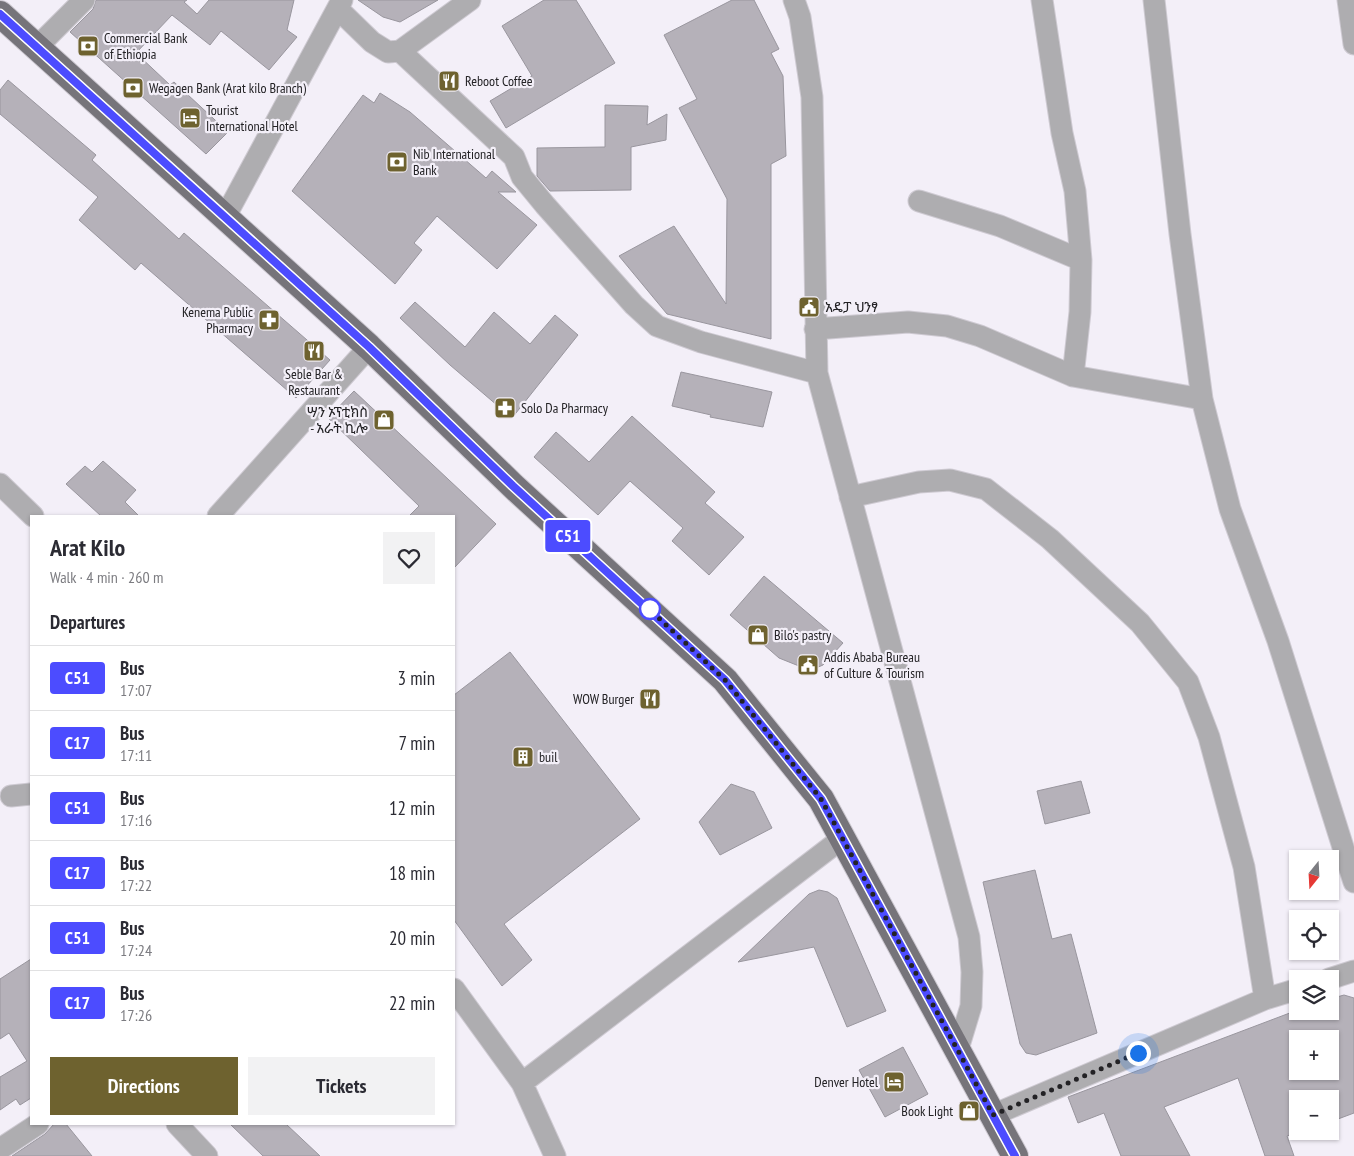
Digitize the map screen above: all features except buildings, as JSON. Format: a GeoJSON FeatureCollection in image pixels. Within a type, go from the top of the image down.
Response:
{"type":"FeatureCollection","features":[{"type":"Feature","properties":{"kind":"main road"},"geometry":{"type":"LineString","coordinates":[[0,14],[369,347],[513,486],[725,680],[821,799],[844,837],[1015,1156]]}},
{"type":"Feature","properties":{"kind":"street"},"geometry":{"type":"LineString","coordinates":[[37,47],[84,0]]}},
{"type":"Feature","properties":{"kind":"street"},"geometry":{"type":"LineString","coordinates":[[225,218],[340,4],[372,42],[388,52],[400,51],[470,0]]}},
{"type":"Feature","properties":{"kind":"street"},"geometry":{"type":"LineString","coordinates":[[794,0],[800,17],[812,97],[817,373],[969,937],[972,972],[971,1006],[958,1049]]}},
{"type":"Feature","properties":{"kind":"street"},"geometry":{"type":"LineString","coordinates":[[1042,0],[1062,133],[1075,191],[1081,260],[1080,312],[1073,376]]}},
{"type":"Feature","properties":{"kind":"street"},"geometry":{"type":"LineString","coordinates":[[1154,0],[1180,234],[1202,399],[1230,510],[1278,640],[1350,853],[1354,882]]}},
{"type":"Feature","properties":{"kind":"street"},"geometry":{"type":"LineString","coordinates":[[1348,0],[1354,44]]}},
{"type":"Feature","properties":{"kind":"street"},"geometry":{"type":"LineString","coordinates":[[400,51],[514,156],[522,178],[634,305],[656,326],[700,342],[817,373]]}},
{"type":"Feature","properties":{"kind":"street"},"geometry":{"type":"LineString","coordinates":[[919,201],[1000,226],[1081,260]]}},
{"type":"Feature","properties":{"kind":"street"},"geometry":{"type":"LineString","coordinates":[[815,329],[908,322],[947,326],[980,336],[1073,376],[1202,399]]}},
{"type":"Feature","properties":{"kind":"street"},"geometry":{"type":"LineString","coordinates":[[219,515],[369,347]]}},
{"type":"Feature","properties":{"kind":"street"},"geometry":{"type":"LineString","coordinates":[[850,497],[919,482],[950,480],[986,489],[1050,539],[1140,623],[1188,682],[1209,738],[1244,867],[1265,999]]}},
{"type":"Feature","properties":{"kind":"street"},"geometry":{"type":"LineString","coordinates":[[0,484],[32,515]]}},
{"type":"Feature","properties":{"kind":"street"},"geometry":{"type":"LineString","coordinates":[[522,1083],[844,837]]}},
{"type":"Feature","properties":{"kind":"street"},"geometry":{"type":"LineString","coordinates":[[1339,976],[1354,971]]}},
{"type":"Feature","properties":{"kind":"street"},"geometry":{"type":"LineString","coordinates":[[455,990],[522,1083],[555,1156]]}},
{"type":"Feature","properties":{"kind":"street"},"geometry":{"type":"LineString","coordinates":[[993,1115],[1265,999],[1289,992]]}},
{"type":"Feature","properties":{"kind":"street"},"geometry":{"type":"LineString","coordinates":[[0,1149],[36,1125]]}},
{"type":"Feature","properties":{"kind":"street"},"geometry":{"type":"LineString","coordinates":[[178,1125],[207,1156]]}},
{"type":"Feature","properties":{"kind":"bus line","name":"C51"},"geometry":{"type":"LineString","coordinates":[[0,14],[369,347],[513,486],[725,680],[821,799],[844,837],[1015,1156]]}},
{"type":"Feature","properties":{"kind":"place","name":"Commercial Bank of Ethiopia"},"geometry":{"type":"Point","coordinates":[88,46]}},
{"type":"Feature","properties":{"kind":"place","name":"Reboot Coffee"},"geometry":{"type":"Point","coordinates":[449,81]}},
{"type":"Feature","properties":{"kind":"place","name":"Wegagen Bank (Arat kilo Branch)"},"geometry":{"type":"Point","coordinates":[133,88]}},
{"type":"Feature","properties":{"kind":"place","name":"Tourist International Hotel"},"geometry":{"type":"Point","coordinates":[190,118]}},
{"type":"Feature","properties":{"kind":"place","name":"Nib International Bank"},"geometry":{"type":"Point","coordinates":[397,162]}},
{"type":"Feature","properties":{"kind":"place","name":"አዴፓ ህንፃ"},"geometry":{"type":"Point","coordinates":[809,307]}},
{"type":"Feature","properties":{"kind":"place","name":"Kenema Public Pharmacy"},"geometry":{"type":"Point","coordinates":[269,320]}},
{"type":"Feature","properties":{"kind":"place","name":"Seble Bar & Restaurant"},"geometry":{"type":"Point","coordinates":[314,351]}},
{"type":"Feature","properties":{"kind":"place","name":"Solo Da Pharmacy"},"geometry":{"type":"Point","coordinates":[505,408]}},
{"type":"Feature","properties":{"kind":"place","name":"ሣን ኦፕቲክስ - አራት ኪሎ"},"geometry":{"type":"Point","coordinates":[384,420]}},
{"type":"Feature","properties":{"kind":"place","name":"Bilo's pastry"},"geometry":{"type":"Point","coordinates":[758,635]}},
{"type":"Feature","properties":{"kind":"place","name":"Addis Ababa Bureau of Culture & Tourism"},"geometry":{"type":"Point","coordinates":[808,665]}},
{"type":"Feature","properties":{"kind":"place","name":"WOW Burger"},"geometry":{"type":"Point","coordinates":[650,699]}},
{"type":"Feature","properties":{"kind":"place","name":"buil"},"geometry":{"type":"Point","coordinates":[523,757]}},
{"type":"Feature","properties":{"kind":"place","name":"Denver Hotel"},"geometry":{"type":"Point","coordinates":[894,1082]}},
{"type":"Feature","properties":{"kind":"place","name":"Book Light"},"geometry":{"type":"Point","coordinates":[969,1111]}},
{"type":"Feature","properties":{"kind":"route"},"geometry":{"type":"LineString","coordinates":[[650,609],[648,608],[725,680],[821,799],[844,837],[993,1115],[1138,1053]]}}]}
